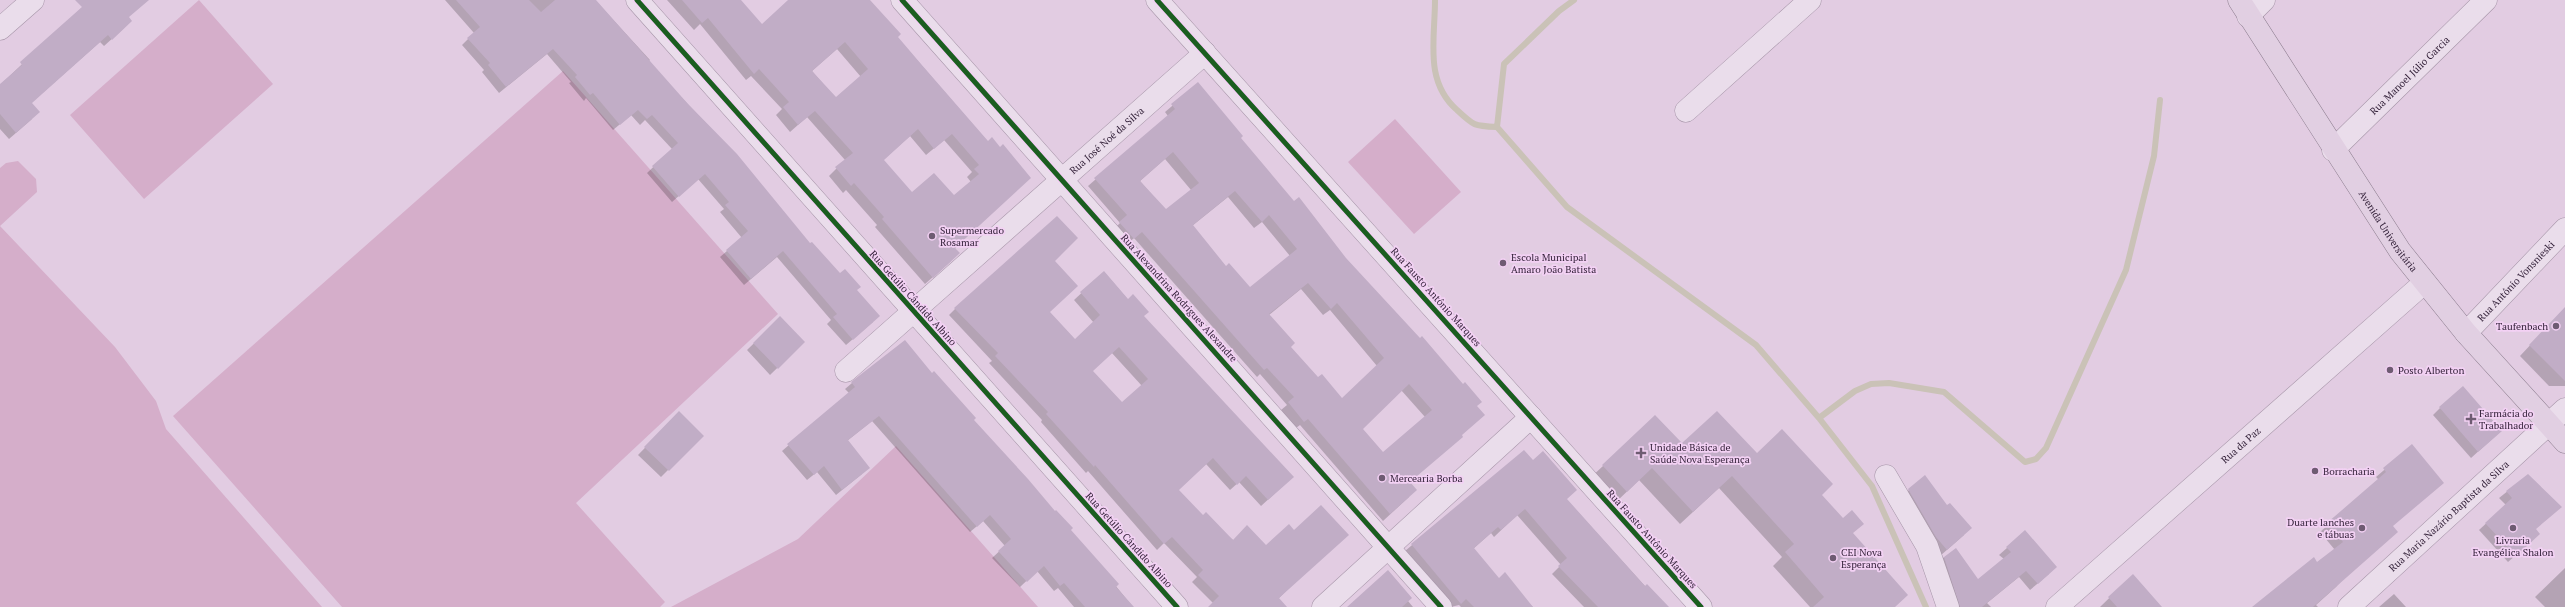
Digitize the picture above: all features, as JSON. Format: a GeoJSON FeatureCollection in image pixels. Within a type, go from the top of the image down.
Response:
{"type":"FeatureCollection","features":[{"type":"Feature","properties":{"kind":"main road","name":"Avenida Universitária"},"geometry":{"type":"LineString","coordinates":[[2244,8],[2333,150],[2424,283],[2466,333],[2565,442]]}},
{"type":"Feature","properties":{"kind":"street"},"geometry":{"type":"LineString","coordinates":[[0,29],[32,0]]}},
{"type":"Feature","properties":{"kind":"street","name":"Rua Getúlio Cândido Albino"},"geometry":{"type":"LineString","coordinates":[[637,0],[1177,607]]}},
{"type":"Feature","properties":{"kind":"street","name":"Rua Alexandrina Rodrigues Alexandre"},"geometry":{"type":"LineString","coordinates":[[902,0],[1441,607]]}},
{"type":"Feature","properties":{"kind":"street","name":"Rua Fausto Antônio Marques"},"geometry":{"type":"LineString","coordinates":[[1157,0],[1701,607]]}},
{"type":"Feature","properties":{"kind":"street"},"geometry":{"type":"LineString","coordinates":[[1686,111],[1810,0]]}},
{"type":"Feature","properties":{"kind":"street"},"geometry":{"type":"LineString","coordinates":[[2244,8],[2264,0]]}},
{"type":"Feature","properties":{"kind":"street","name":"Rua Manoel Júlio Garcia"},"geometry":{"type":"LineString","coordinates":[[2333,150],[2486,0]]}},
{"type":"Feature","properties":{"kind":"street","name":"Rua José Noé da Silva"},"geometry":{"type":"LineString","coordinates":[[846,371],[1205,53]]}},
{"type":"Feature","properties":{"kind":"street","name":"Rua Antônio Vonsnieski"},"geometry":{"type":"LineString","coordinates":[[2466,333],[2565,229]]}},
{"type":"Feature","properties":{"kind":"street","name":"Rua da Paz"},"geometry":{"type":"LineString","coordinates":[[2057,607],[2424,283]]}},
{"type":"Feature","properties":{"kind":"street","name":"Rua Maria Nazário Baptista da Silva"},"geometry":{"type":"LineString","coordinates":[[2349,607],[2550,426],[2565,409]]}},
{"type":"Feature","properties":{"kind":"street"},"geometry":{"type":"LineString","coordinates":[[1322,607],[1531,417]]}},
{"type":"Feature","properties":{"kind":"street"},"geometry":{"type":"LineString","coordinates":[[1886,476],[1928,546],[1948,607]]}},
{"type":"Feature","properties":{"kind":"shaded area"},"geometry":{"type":"Polygon","coordinates":[[[199,0],[273,84],[144,199],[70,115],[199,0]]]}},
{"type":"Feature","properties":{"kind":"shaded area"},"geometry":{"type":"Polygon","coordinates":[[[563,71],[778,314],[576,503],[665,602],[660,607],[342,607],[173,416],[563,71]]]}},
{"type":"Feature","properties":{"kind":"shaded area"},"geometry":{"type":"Polygon","coordinates":[[[1395,119],[1461,192],[1414,234],[1348,162],[1395,119]]]}},
{"type":"Feature","properties":{"kind":"shaded area"},"geometry":{"type":"Polygon","coordinates":[[[18,161],[36,179],[37,192],[0,226],[0,168],[6,163],[18,161]]]}},
{"type":"Feature","properties":{"kind":"shaded area"},"geometry":{"type":"Polygon","coordinates":[[[0,226],[115,347],[156,401],[166,429],[322,607],[0,607],[0,226]]]}},
{"type":"Feature","properties":{"kind":"shaded area"},"geometry":{"type":"Polygon","coordinates":[[[896,446],[1038,607],[671,607],[798,539],[896,446]]]}},
{"type":"Feature","properties":{"kind":"building"},"geometry":{"type":"Polygon","coordinates":[[[75,0],[149,0],[129,17],[132,21],[112,40],[108,35],[32,103],[40,112],[16,133],[0,114],[0,84],[22,65],[20,62],[82,7],[75,0]]]}},
{"type":"Feature","properties":{"kind":"building"},"geometry":{"type":"Polygon","coordinates":[[[456,0],[529,0],[541,12],[555,0],[596,0],[688,104],[737,154],[810,243],[812,242],[840,273],[845,269],[861,287],[857,290],[880,316],[853,340],[833,317],[837,314],[783,251],[751,279],[726,250],[748,231],[725,205],[729,202],[705,174],[679,197],[652,166],[678,143],[652,115],[647,119],[638,110],[620,125],[593,93],[590,95],[575,77],[577,75],[553,49],[506,87],[488,65],[490,63],[467,38],[480,27],[456,0]]]}},
{"type":"Feature","properties":{"kind":"building"},"geometry":{"type":"Polygon","coordinates":[[[682,0],[741,0],[762,24],[788,0],[870,0],[901,34],[898,37],[988,141],[992,137],[1000,147],[1003,144],[1031,178],[955,248],[960,253],[933,278],[882,219],[884,217],[854,183],[851,186],[835,167],[853,153],[815,111],[798,125],[783,107],[789,102],[759,69],[754,74],[708,18],[702,23],[682,0]],[[845,42],[812,71],[836,97],[868,69],[845,42]],[[918,129],[884,160],[912,192],[934,173],[954,195],[979,174],[974,169],[979,165],[952,134],[934,149],[918,129]]]}},
{"type":"Feature","properties":{"kind":"building"},"geometry":{"type":"Polygon","coordinates":[[[1198,82],[1243,136],[1241,138],[1294,201],[1299,197],[1346,258],[1420,338],[1422,336],[1463,384],[1465,382],[1482,402],[1477,406],[1485,415],[1462,435],[1463,437],[1410,482],[1417,490],[1390,514],[1308,419],[1304,422],[1288,402],[1294,397],[1267,368],[1264,370],[1142,232],[1134,239],[1119,222],[1127,215],[1094,178],[1175,109],[1171,104],[1198,82]],[[1173,152],[1140,181],[1166,209],[1199,183],[1173,152]],[[1235,191],[1193,225],[1226,266],[1229,263],[1250,287],[1297,249],[1269,215],[1262,222],[1235,191]],[[1308,283],[1269,314],[1295,343],[1291,347],[1318,377],[1322,374],[1342,398],[1384,358],[1337,303],[1331,309],[1308,283]],[[1409,384],[1363,429],[1383,452],[1432,410],[1409,384]]]}},
{"type":"Feature","properties":{"kind":"building"},"geometry":{"type":"Polygon","coordinates":[[[1057,216],[1078,238],[1055,261],[1078,286],[1050,312],[1075,339],[1100,315],[1080,292],[1104,271],[1128,299],[1133,294],[1149,312],[1144,316],[1294,477],[1268,500],[1246,476],[1237,485],[1213,458],[1179,490],[1203,515],[1206,512],[1233,540],[1247,525],[1266,545],[1289,524],[1294,530],[1321,505],[1349,535],[1279,598],[1287,607],[1208,607],[1219,596],[1198,575],[1203,570],[1172,537],[1164,544],[1095,465],[1094,467],[1046,414],[1048,412],[995,356],[998,353],[954,308],[1057,216]],[[1119,347],[1093,371],[1122,402],[1148,379],[1119,347]]]}},
{"type":"Feature","properties":{"kind":"building","name":"Taufenbach"},"geometry":{"type":"Polygon","coordinates":[[[2565,307],[2565,381],[2529,345],[2565,307]]]}},
{"type":"Feature","properties":{"kind":"building"},"geometry":{"type":"Polygon","coordinates":[[[780,316],[805,342],[778,369],[753,343],[780,316]]]}},
{"type":"Feature","properties":{"kind":"building"},"geometry":{"type":"Polygon","coordinates":[[[905,340],[932,373],[934,371],[976,418],[974,420],[1055,511],[1056,510],[1073,528],[1071,530],[1119,584],[1116,587],[1134,607],[1085,607],[1064,583],[1060,586],[1044,566],[1027,582],[998,551],[1011,539],[990,515],[977,527],[879,416],[848,440],[870,468],[842,490],[824,466],[814,475],[787,444],[855,387],[851,382],[905,340]]]}},
{"type":"Feature","properties":{"kind":"building","name":"Farmácia do Trabalhador"},"geometry":{"type":"Polygon","coordinates":[[[2463,386],[2502,431],[2478,452],[2439,407],[2463,386]]]}},
{"type":"Feature","properties":{"kind":"building"},"geometry":{"type":"Polygon","coordinates":[[[679,411],[704,436],[669,471],[644,447],[679,411]]]}},
{"type":"Feature","properties":{"kind":"building"},"geometry":{"type":"Polygon","coordinates":[[[1717,411],[1757,453],[1782,429],[1833,484],[1822,495],[1843,518],[1852,510],[1864,524],[1853,533],[1908,595],[1895,607],[1813,607],[1824,597],[1785,552],[1794,544],[1732,476],[1693,512],[1652,468],[1627,492],[1602,465],[1655,415],[1682,443],[1717,411]]]}},
{"type":"Feature","properties":{"kind":"building"},"geometry":{"type":"Polygon","coordinates":[[[2412,444],[2444,483],[2393,526],[2398,532],[2313,607],[2252,607],[2314,557],[2317,562],[2343,542],[2327,523],[2386,472],[2383,468],[2412,444]]]}},
{"type":"Feature","properties":{"kind":"building"},"geometry":{"type":"Polygon","coordinates":[[[1524,450],[1533,460],[1543,451],[1577,490],[1567,499],[1645,586],[1647,584],[1669,607],[1598,607],[1558,566],[1567,558],[1525,509],[1501,530],[1498,527],[1474,548],[1499,578],[1505,572],[1533,607],[1474,607],[1466,599],[1461,604],[1411,544],[1524,450]]]}},
{"type":"Feature","properties":{"kind":"building"},"geometry":{"type":"Polygon","coordinates":[[[2528,474],[2562,507],[2536,529],[2540,534],[2516,556],[2485,523],[2512,498],[2506,491],[2528,474]]]}},
{"type":"Feature","properties":{"kind":"building"},"geometry":{"type":"Polygon","coordinates":[[[1925,475],[1947,505],[1950,503],[1972,528],[1947,550],[1936,537],[1908,489],[1925,475]]]}},
{"type":"Feature","properties":{"kind":"building"},"geometry":{"type":"Polygon","coordinates":[[[2025,530],[2057,567],[2038,584],[2026,571],[1982,607],[1960,607],[1944,557],[1956,548],[1978,579],[2011,552],[2006,547],[2025,530]]]}},
{"type":"Feature","properties":{"kind":"building"},"geometry":{"type":"Polygon","coordinates":[[[1388,570],[1412,598],[1402,607],[1347,607],[1388,570]]]}},
{"type":"Feature","properties":{"kind":"building"},"geometry":{"type":"Polygon","coordinates":[[[2133,574],[2162,607],[2117,607],[2108,597],[2133,574]]]}},
{"type":"Feature","properties":{"kind":"waterway"},"geometry":{"type":"LineString","coordinates":[[1435,0],[1433,45],[1436,73],[1440,86],[1447,99],[1471,122],[1483,126],[1497,127]]}},
{"type":"Feature","properties":{"kind":"waterway"},"geometry":{"type":"LineString","coordinates":[[1574,0],[1559,11],[1504,64],[1497,127],[1567,207],[1756,345],[1819,418],[1872,486],[1926,607]]}},
{"type":"Feature","properties":{"kind":"waterway"},"geometry":{"type":"LineString","coordinates":[[1819,418],[1855,391],[1871,384],[1889,383],[1944,392],[2025,462],[2036,459],[2046,448],[2126,270],[2154,156],[2160,100]]}},
{"type":"Feature","properties":{"kind":"cycle path"},"geometry":{"type":"LineString","coordinates":[[637,0],[1177,607]]}},
{"type":"Feature","properties":{"kind":"cycle path"},"geometry":{"type":"LineString","coordinates":[[902,0],[1441,607]]}},
{"type":"Feature","properties":{"kind":"cycle path"},"geometry":{"type":"LineString","coordinates":[[1157,0],[1701,607]]}},
{"type":"Feature","properties":{"kind":"place","name":"Supermercado Rosamar"},"geometry":{"type":"Point","coordinates":[932,236]}},
{"type":"Feature","properties":{"kind":"place","name":"Escola Municipal Amaro João Batista"},"geometry":{"type":"Point","coordinates":[1503,263]}},
{"type":"Feature","properties":{"kind":"place","name":"Taufenbach"},"geometry":{"type":"Point","coordinates":[2556,326]}},
{"type":"Feature","properties":{"kind":"place","name":"Posto Alberton"},"geometry":{"type":"Point","coordinates":[2390,370]}},
{"type":"Feature","properties":{"kind":"place","name":"Farmácia do Trabalhador"},"geometry":{"type":"Point","coordinates":[2471,419]}},
{"type":"Feature","properties":{"kind":"place","name":"Unidade Básica de Saúde Nova Esperança"},"geometry":{"type":"Point","coordinates":[1641,453]}},
{"type":"Feature","properties":{"kind":"place","name":"Borracharia"},"geometry":{"type":"Point","coordinates":[2315,471]}},
{"type":"Feature","properties":{"kind":"place","name":"Mercearia Borba"},"geometry":{"type":"Point","coordinates":[1382,478]}},
{"type":"Feature","properties":{"kind":"place","name":"Duarte lanches e tábuas"},"geometry":{"type":"Point","coordinates":[2362,528]}},
{"type":"Feature","properties":{"kind":"place","name":"Livraria Evangélica Shalon"},"geometry":{"type":"Point","coordinates":[2513,528]}},
{"type":"Feature","properties":{"kind":"place","name":"CEI Nova Esperança"},"geometry":{"type":"Point","coordinates":[1833,558]}}]}
